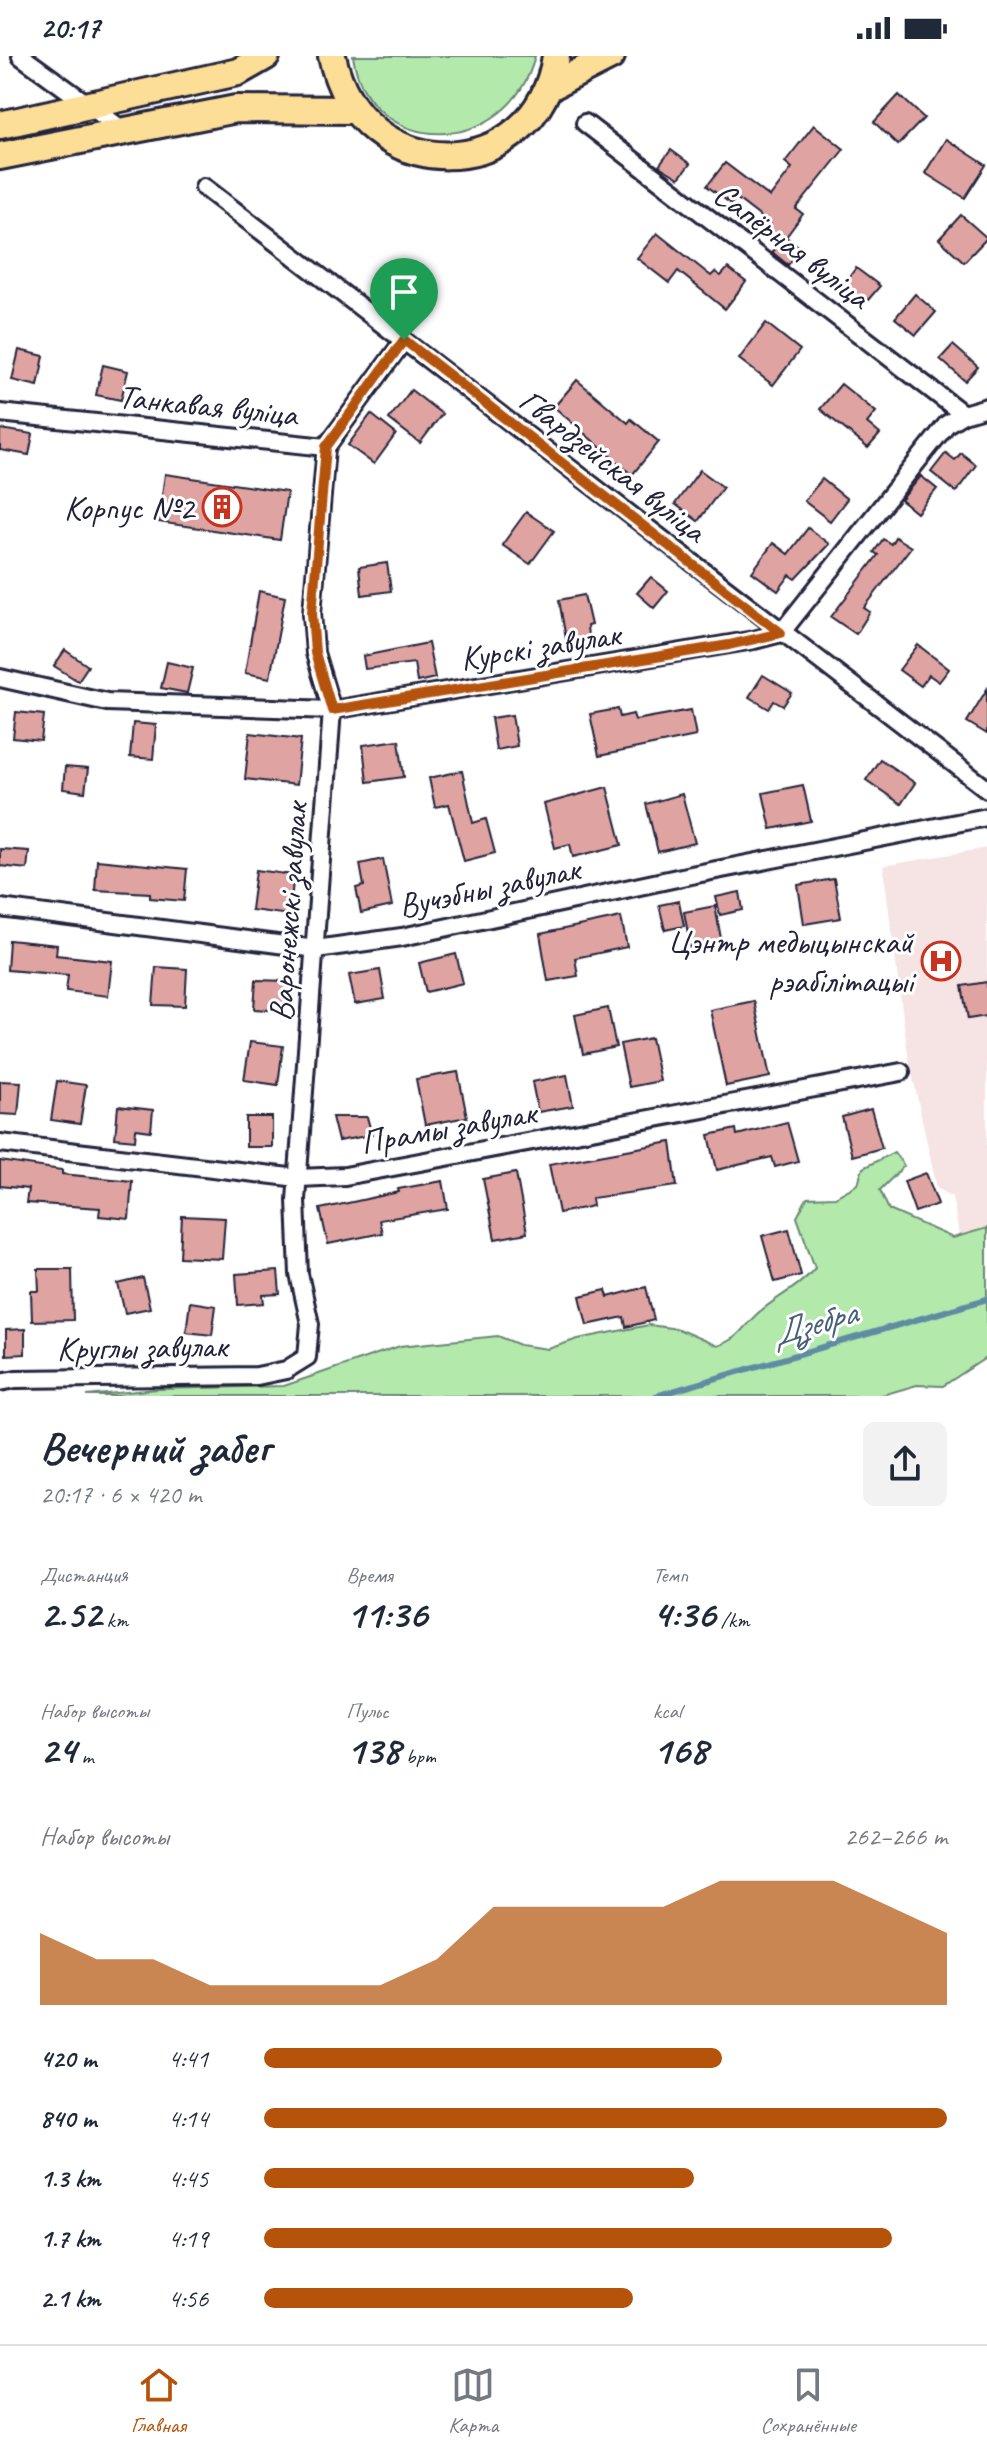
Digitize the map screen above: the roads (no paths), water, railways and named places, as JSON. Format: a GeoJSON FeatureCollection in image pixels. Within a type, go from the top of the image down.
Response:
{"type":"FeatureCollection","features":[{"type":"Feature","properties":{"kind":"main road"},"geometry":{"type":"LineString","coordinates":[[0,125],[238,72],[266,56]]}},
{"type":"Feature","properties":{"kind":"main road"},"geometry":{"type":"LineString","coordinates":[[332,56],[343,93],[366,125],[399,147],[437,156],[477,151],[512,134],[539,105],[548,88],[556,56]]}},
{"type":"Feature","properties":{"kind":"main road"},"geometry":{"type":"LineString","coordinates":[[548,88],[611,56]]}},
{"type":"Feature","properties":{"kind":"main road"},"geometry":{"type":"LineString","coordinates":[[0,156],[236,109],[353,110]]}},
{"type":"Feature","properties":{"kind":"street"},"geometry":{"type":"LineString","coordinates":[[21,56],[123,130]]}},
{"type":"Feature","properties":{"kind":"street","name":"Сапёрная вуліца"},"geometry":{"type":"LineString","coordinates":[[585,123],[963,414]]}},
{"type":"Feature","properties":{"kind":"street","name":"Гвардзейская вуліца"},"geometry":{"type":"LineString","coordinates":[[204,187],[987,789]]}},
{"type":"Feature","properties":{"kind":"street","name":"Танкавая вуліца"},"geometry":{"type":"LineString","coordinates":[[0,413],[326,447],[404,340]]}},
{"type":"Feature","properties":{"kind":"street"},"geometry":{"type":"LineString","coordinates":[[781,633],[930,442],[963,414],[987,407]]}},
{"type":"Feature","properties":{"kind":"street","name":"Варонежскі завулак"},"geometry":{"type":"LineString","coordinates":[[286,1370],[307,1357],[310,1324],[299,1274],[298,1178],[332,710],[315,653],[312,613],[326,447]]}},
{"type":"Feature","properties":{"kind":"street","name":"Курскі завулак"},"geometry":{"type":"LineString","coordinates":[[0,678],[107,702],[332,710],[729,645],[781,633]]}},
{"type":"Feature","properties":{"kind":"street","name":"Вучэбны завулак"},"geometry":{"type":"LineString","coordinates":[[0,908],[316,949],[402,937],[987,817]]}},
{"type":"Feature","properties":{"kind":"street","name":"Прамы завулак"},"geometry":{"type":"LineString","coordinates":[[0,1143],[298,1178],[345,1176],[445,1160],[901,1072]]}},
{"type":"Feature","properties":{"kind":"street","name":"Круглы завулак"},"geometry":{"type":"LineString","coordinates":[[13,1396],[8,1380],[257,1376],[286,1370]]}},
{"type":"Feature","properties":{"kind":"waterway","name":"Дзебра"},"geometry":{"type":"LineString","coordinates":[[656,1396],[987,1299]]}},
{"type":"Feature","properties":{"kind":"place","name":"Корпус №2"},"geometry":{"type":"Point","coordinates":[222,507]}},
{"type":"Feature","properties":{"kind":"place","name":"Цэнтр медыцынскай рэабілітацыі"},"geometry":{"type":"Point","coordinates":[941,961]}}]}
